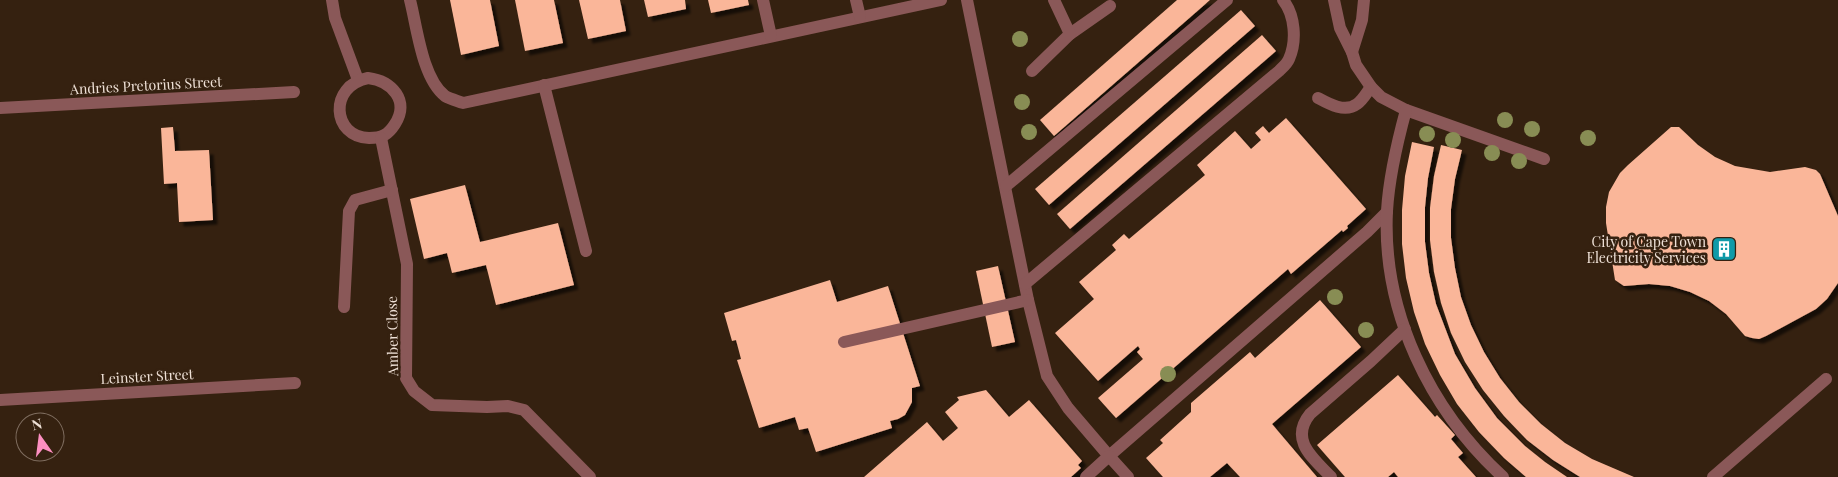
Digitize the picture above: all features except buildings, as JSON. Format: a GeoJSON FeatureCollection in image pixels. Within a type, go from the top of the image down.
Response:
{"type":"FeatureCollection","features":[{"type":"Feature","properties":{"kind":"street"},"geometry":{"type":"LineString","coordinates":[[332,0],[335,18],[358,80]]}},
{"type":"Feature","properties":{"kind":"street"},"geometry":{"type":"LineString","coordinates":[[410,0],[426,64],[435,85],[446,97],[463,102],[941,0]]}},
{"type":"Feature","properties":{"kind":"street"},"geometry":{"type":"LineString","coordinates":[[763,0],[771,36]]}},
{"type":"Feature","properties":{"kind":"street"},"geometry":{"type":"LineString","coordinates":[[856,0],[860,17]]}},
{"type":"Feature","properties":{"kind":"street"},"geometry":{"type":"LineString","coordinates":[[967,0],[1028,300],[1047,376],[1068,408],[1128,477]]}},
{"type":"Feature","properties":{"kind":"street"},"geometry":{"type":"LineString","coordinates":[[1054,0],[1070,34]]}},
{"type":"Feature","properties":{"kind":"street"},"geometry":{"type":"LineString","coordinates":[[1006,186],[1227,0]]}},
{"type":"Feature","properties":{"kind":"street"},"geometry":{"type":"LineString","coordinates":[[1025,284],[1289,61],[1294,41],[1293,22],[1283,0]]}},
{"type":"Feature","properties":{"kind":"street"},"geometry":{"type":"LineString","coordinates":[[1334,0],[1340,28],[1356,65],[1371,87],[1381,97],[1406,110],[1544,159]]}},
{"type":"Feature","properties":{"kind":"street"},"geometry":{"type":"LineString","coordinates":[[1352,52],[1362,20],[1364,0]]}},
{"type":"Feature","properties":{"kind":"street"},"geometry":{"type":"LineString","coordinates":[[1032,71],[1070,34],[1110,6]]}},
{"type":"Feature","properties":{"kind":"street"},"geometry":{"type":"LineString","coordinates":[[373,78],[388,84],[395,91],[399,100],[400,110],[397,120],[392,129],[381,138],[364,138],[355,135],[342,121],[340,111],[342,97],[350,85],[358,80],[373,78]]}},
{"type":"Feature","properties":{"kind":"street"},"geometry":{"type":"LineString","coordinates":[[544,84],[586,251]]}},
{"type":"Feature","properties":{"kind":"street"},"geometry":{"type":"LineString","coordinates":[[1318,98],[1336,107],[1349,107],[1357,104],[1371,87]]}},
{"type":"Feature","properties":{"kind":"street","name":"Andries Pretorius Street"},"geometry":{"type":"LineString","coordinates":[[0,108],[294,92]]}},
{"type":"Feature","properties":{"kind":"street"},"geometry":{"type":"LineString","coordinates":[[1406,110],[1396,146],[1387,212],[1391,271],[1396,300],[1405,329],[1428,383],[1444,410],[1484,460],[1503,477]]}},
{"type":"Feature","properties":{"kind":"street","name":"Amber Close"},"geometry":{"type":"LineString","coordinates":[[381,138],[407,264],[405,371],[406,378],[414,391],[432,405],[464,407],[508,406],[524,410],[590,477]]}},
{"type":"Feature","properties":{"kind":"street"},"geometry":{"type":"LineString","coordinates":[[344,307],[349,212],[355,200],[392,190]]}},
{"type":"Feature","properties":{"kind":"street"},"geometry":{"type":"LineString","coordinates":[[1086,477],[1359,239],[1387,212]]}},
{"type":"Feature","properties":{"kind":"street"},"geometry":{"type":"LineString","coordinates":[[844,342],[1028,300]]}},
{"type":"Feature","properties":{"kind":"street"},"geometry":{"type":"LineString","coordinates":[[1331,477],[1310,455],[1302,440],[1303,423],[1310,414],[1371,362],[1405,329]]}},
{"type":"Feature","properties":{"kind":"street"},"geometry":{"type":"LineString","coordinates":[[1713,477],[1826,379]]}},
{"type":"Feature","properties":{"kind":"street","name":"Leinster Street"},"geometry":{"type":"LineString","coordinates":[[0,400],[295,383]]}},
{"type":"Feature","properties":{"kind":"place","name":"City of Cape Town Electricity Services"},"geometry":{"type":"Point","coordinates":[1724,249]}}]}
